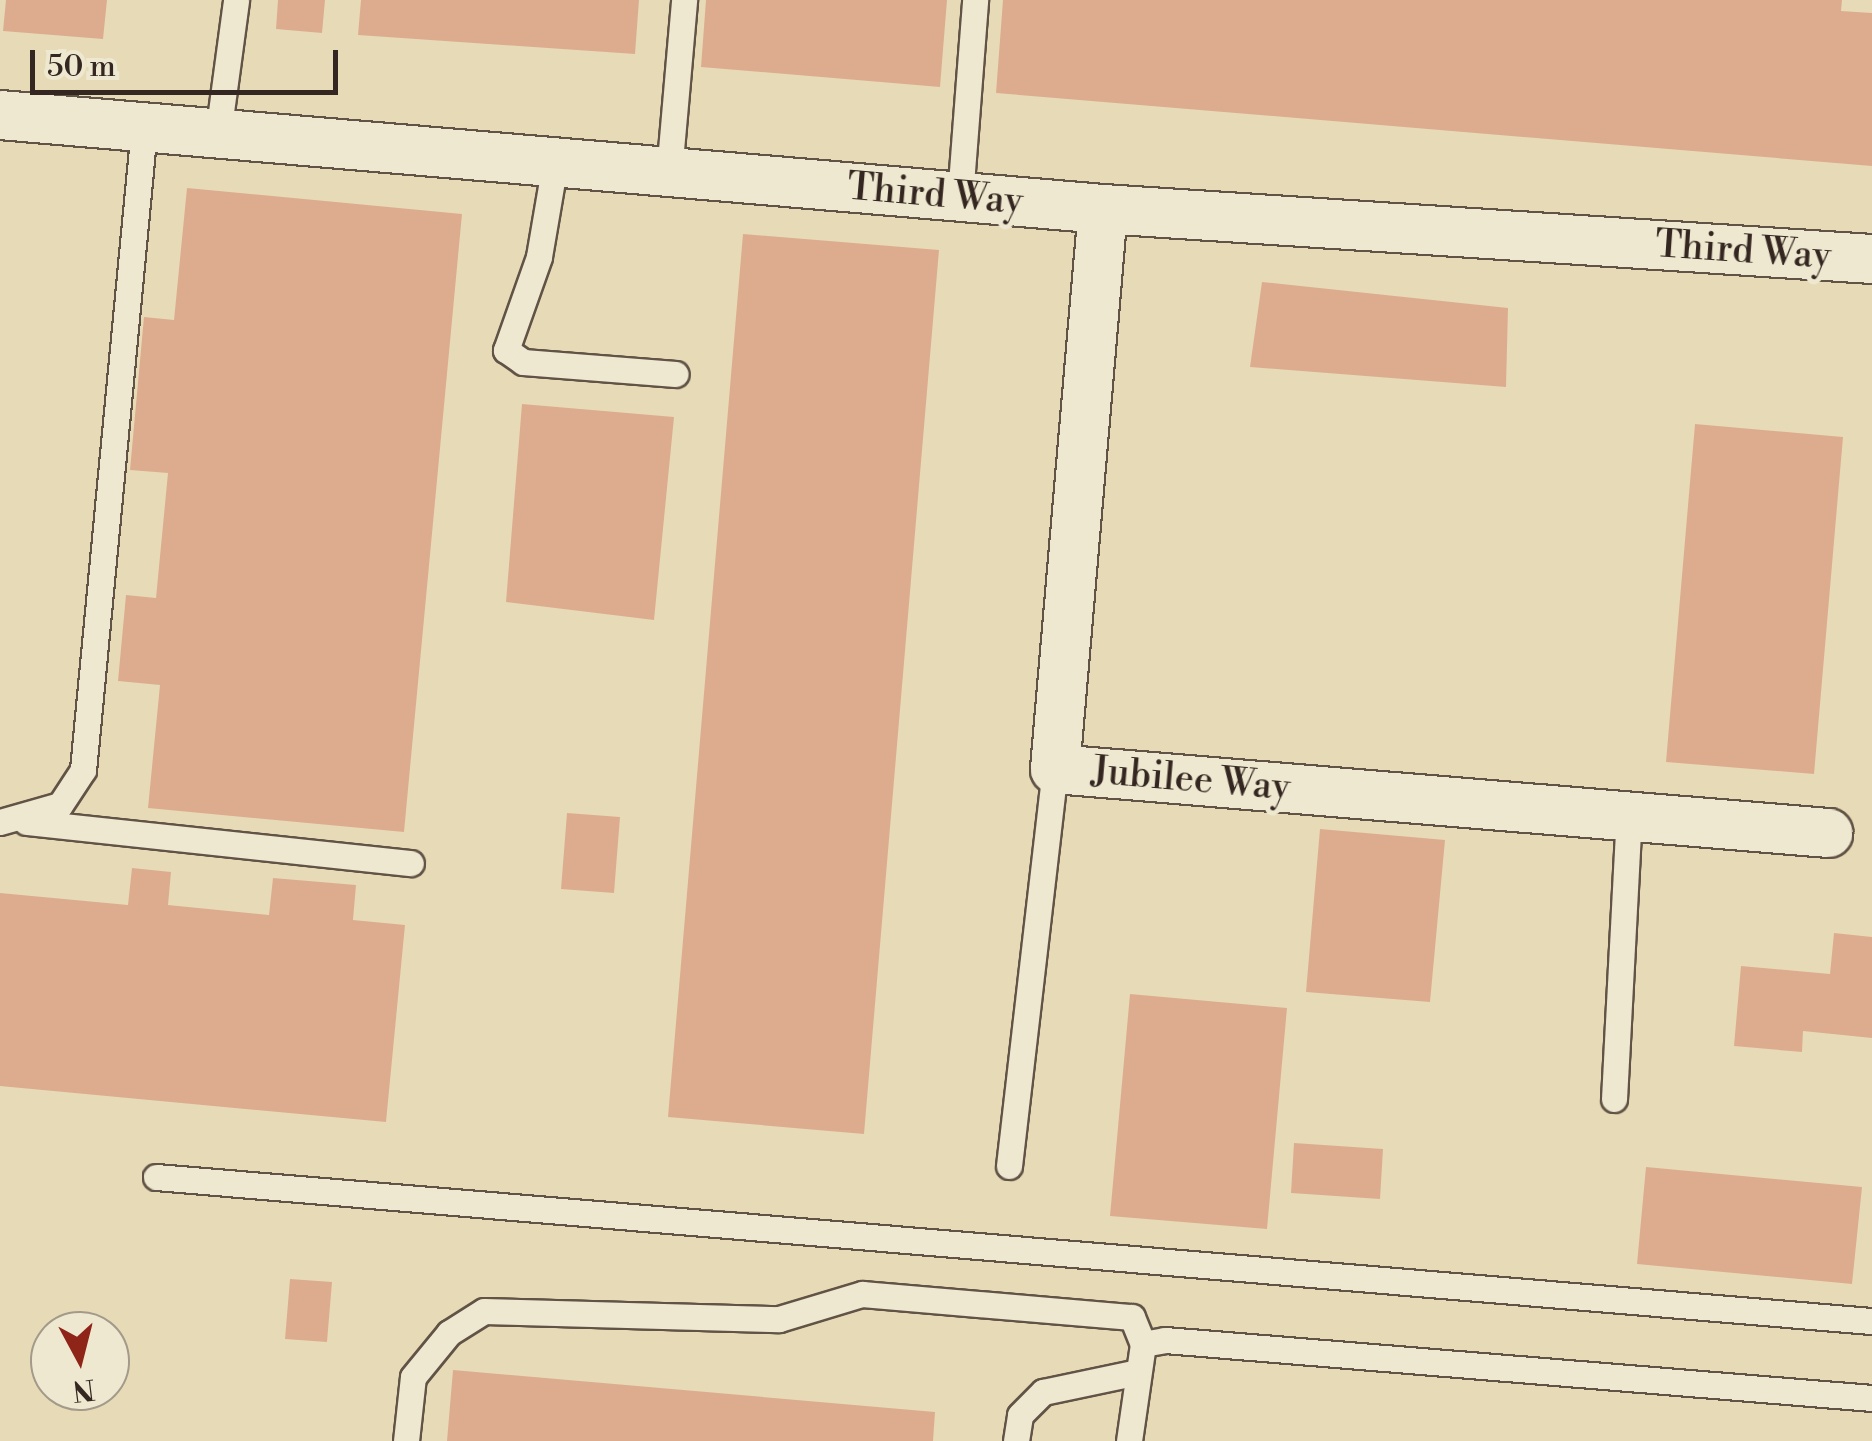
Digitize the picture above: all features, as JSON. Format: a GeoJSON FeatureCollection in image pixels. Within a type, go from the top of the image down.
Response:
{"type":"FeatureCollection","features":[{"type":"Feature","properties":{"kind":"street","name":"Third Way"},"geometry":{"type":"LineString","coordinates":[[0,116],[1103,209],[1872,259]]}},
{"type":"Feature","properties":{"kind":"street","name":"Jubilee Way"},"geometry":{"type":"LineString","coordinates":[[1103,209],[1055,769],[1828,832]]}},
{"type":"Feature","properties":{"kind":"lane"},"geometry":{"type":"LineString","coordinates":[[218,134],[236,0]]}},
{"type":"Feature","properties":{"kind":"lane"},"geometry":{"type":"LineString","coordinates":[[669,172],[684,0]]}},
{"type":"Feature","properties":{"kind":"lane"},"geometry":{"type":"LineString","coordinates":[[960,197],[975,0]]}},
{"type":"Feature","properties":{"kind":"lane"},"geometry":{"type":"LineString","coordinates":[[10,822],[60,805],[84,770],[144,128]]}},
{"type":"Feature","properties":{"kind":"lane"},"geometry":{"type":"LineString","coordinates":[[555,163],[539,256],[506,350],[523,362],[676,374]]}},
{"type":"Feature","properties":{"kind":"lane"},"geometry":{"type":"LineString","coordinates":[[1008,1166],[1055,769]]}},
{"type":"Feature","properties":{"kind":"lane"},"geometry":{"type":"LineString","coordinates":[[1614,1099],[1629,816]]}},
{"type":"Feature","properties":{"kind":"lane"},"geometry":{"type":"LineString","coordinates":[[10,822],[411,863]]}},
{"type":"Feature","properties":{"kind":"lane"},"geometry":{"type":"LineString","coordinates":[[156,1177],[1872,1321]]}},
{"type":"Feature","properties":{"kind":"lane"},"geometry":{"type":"LineString","coordinates":[[406,1441],[413,1377],[450,1332],[484,1311],[778,1319],[862,1294],[1132,1317],[1143,1344],[1129,1441]]}},
{"type":"Feature","properties":{"kind":"lane"},"geometry":{"type":"LineString","coordinates":[[1143,1344],[1872,1398]]}},
{"type":"Feature","properties":{"kind":"lane"},"geometry":{"type":"LineString","coordinates":[[1016,1441],[1020,1415],[1043,1392],[1138,1372]]}},
{"type":"Feature","properties":{"kind":"building"},"geometry":{"type":"Polygon","coordinates":[[[6,0],[107,0],[103,39],[3,31],[6,0]]]}},
{"type":"Feature","properties":{"kind":"building"},"geometry":{"type":"Polygon","coordinates":[[[278,0],[325,0],[322,33],[276,29],[278,0]]]}},
{"type":"Feature","properties":{"kind":"building"},"geometry":{"type":"Polygon","coordinates":[[[361,0],[639,0],[635,54],[358,35],[361,0]]]}},
{"type":"Feature","properties":{"kind":"building"},"geometry":{"type":"Polygon","coordinates":[[[706,0],[947,0],[940,87],[701,67],[706,0]]]}},
{"type":"Feature","properties":{"kind":"building"},"geometry":{"type":"Polygon","coordinates":[[[1003,0],[1842,0],[1841,11],[1872,13],[1872,166],[996,93],[1003,0]]]}},
{"type":"Feature","properties":{"kind":"building"},"geometry":{"type":"Polygon","coordinates":[[[187,188],[462,214],[404,832],[148,808],[160,685],[118,681],[126,595],[156,598],[168,473],[130,470],[144,317],[174,320],[187,188]]]}},
{"type":"Feature","properties":{"kind":"building"},"geometry":{"type":"Polygon","coordinates":[[[743,234],[939,250],[864,1134],[668,1117],[743,234]]]}},
{"type":"Feature","properties":{"kind":"building"},"geometry":{"type":"Polygon","coordinates":[[[1262,282],[1508,308],[1506,387],[1250,367],[1262,282]]]}},
{"type":"Feature","properties":{"kind":"building"},"geometry":{"type":"Polygon","coordinates":[[[522,404],[674,417],[654,620],[506,602],[522,404]]]}},
{"type":"Feature","properties":{"kind":"building"},"geometry":{"type":"Polygon","coordinates":[[[1695,424],[1843,437],[1814,774],[1666,762],[1695,424]]]}},
{"type":"Feature","properties":{"kind":"building"},"geometry":{"type":"Polygon","coordinates":[[[567,813],[620,817],[614,893],[561,889],[567,813]]]}},
{"type":"Feature","properties":{"kind":"building"},"geometry":{"type":"Polygon","coordinates":[[[1320,829],[1445,840],[1430,1002],[1306,992],[1320,829]]]}},
{"type":"Feature","properties":{"kind":"building"},"geometry":{"type":"Polygon","coordinates":[[[132,868],[171,872],[168,905],[269,915],[273,878],[356,885],[353,920],[405,925],[386,1122],[0,1086],[0,893],[128,905],[132,868]]]}},
{"type":"Feature","properties":{"kind":"building"},"geometry":{"type":"Polygon","coordinates":[[[1834,933],[1872,937],[1872,1038],[1803,1031],[1802,1052],[1734,1046],[1741,966],[1830,974],[1834,933]]]}},
{"type":"Feature","properties":{"kind":"building"},"geometry":{"type":"Polygon","coordinates":[[[1130,994],[1287,1008],[1267,1229],[1110,1216],[1130,994]]]}},
{"type":"Feature","properties":{"kind":"building"},"geometry":{"type":"Polygon","coordinates":[[[1294,1143],[1383,1149],[1380,1199],[1291,1193],[1294,1143]]]}},
{"type":"Feature","properties":{"kind":"building"},"geometry":{"type":"Polygon","coordinates":[[[1646,1167],[1862,1187],[1852,1284],[1637,1264],[1646,1167]]]}},
{"type":"Feature","properties":{"kind":"building"},"geometry":{"type":"Polygon","coordinates":[[[290,1279],[332,1282],[327,1342],[285,1339],[290,1279]]]}},
{"type":"Feature","properties":{"kind":"building"},"geometry":{"type":"Polygon","coordinates":[[[453,1370],[935,1412],[933,1441],[447,1441],[453,1370]]]}}]}
